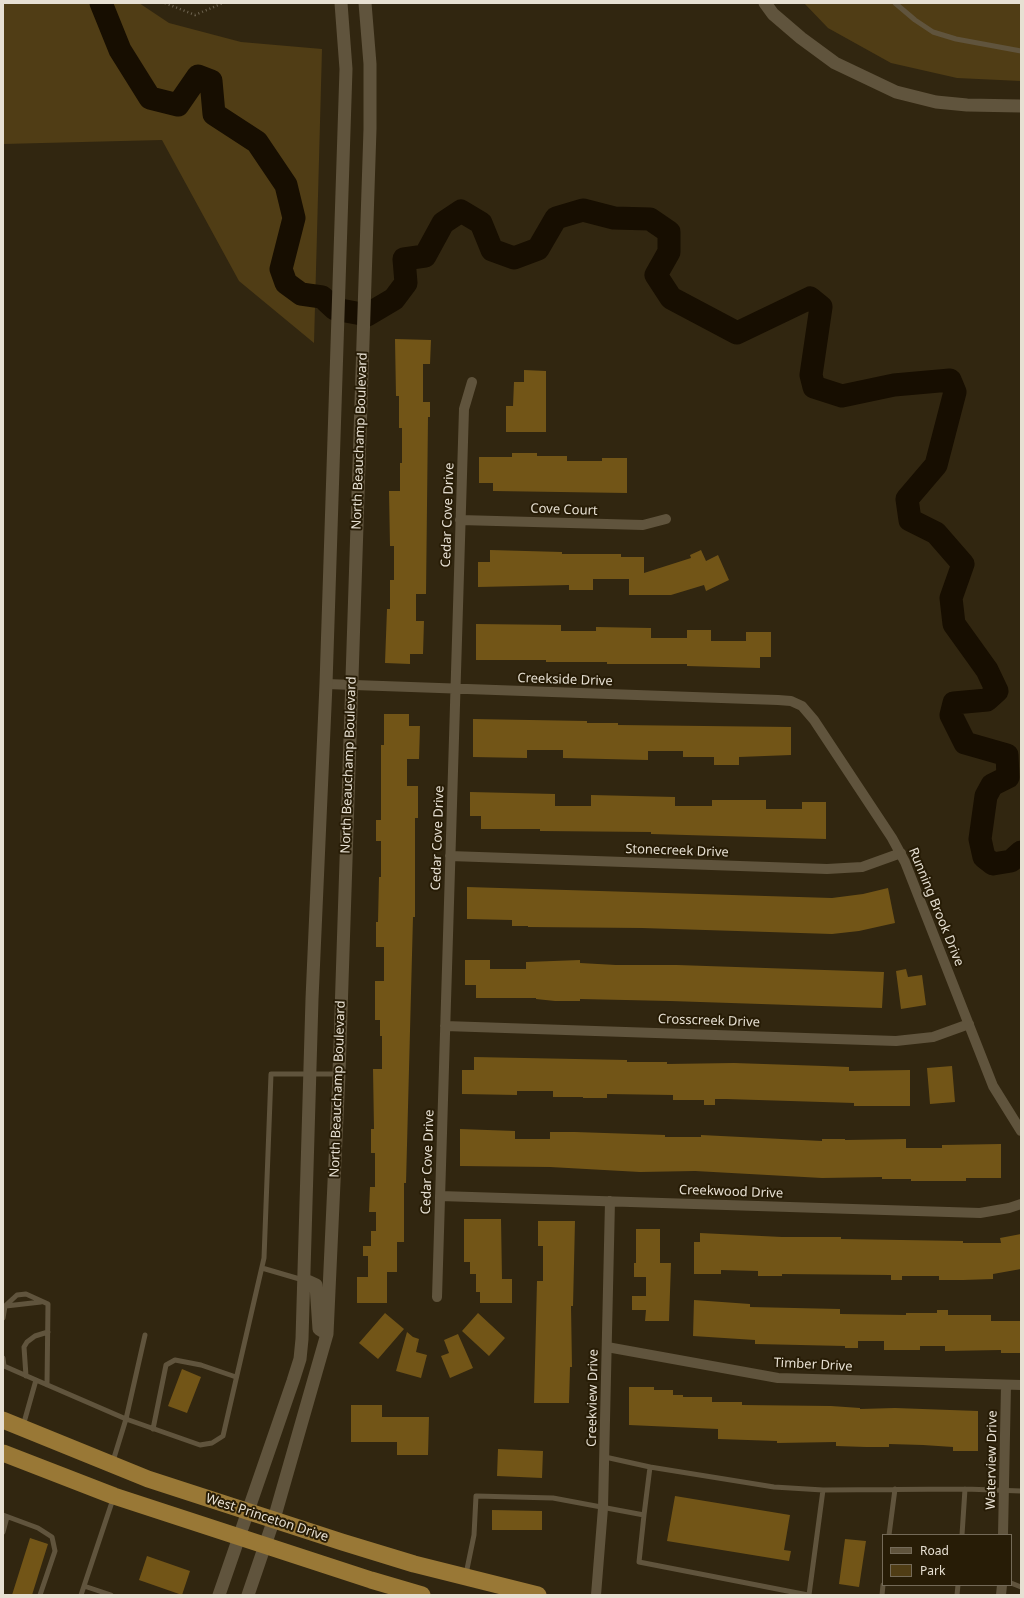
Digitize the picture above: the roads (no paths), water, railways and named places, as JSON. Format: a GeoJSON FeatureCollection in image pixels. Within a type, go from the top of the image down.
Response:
{"type":"FeatureCollection","features":[{"type":"Feature","properties":{"kind":"highway","name":"West Princeton Drive"},"geometry":{"type":"LineString","coordinates":[[3,1420],[148,1479],[414,1564],[538,1595]]}},
{"type":"Feature","properties":{"kind":"highway","name":"West Princeton Drive"},"geometry":{"type":"LineString","coordinates":[[3,1453],[114,1496],[265,1546],[422,1595]]}},
{"type":"Feature","properties":{"kind":"street","name":"North Beauchamp Boulevard"},"geometry":{"type":"LineString","coordinates":[[219,1595],[300,1359],[304,1321],[310,1074],[326,684],[346,69],[341,3]]}},
{"type":"Feature","properties":{"kind":"street","name":"North Beauchamp Boulevard"},"geometry":{"type":"LineString","coordinates":[[248,1595],[274,1519],[327,1334],[339,1074],[370,129],[370,64],[365,3]]}},
{"type":"Feature","properties":{"kind":"street"},"geometry":{"type":"LineString","coordinates":[[765,3],[773,14],[801,38],[835,63],[896,92],[936,102],[967,106],[1021,106]]}},
{"type":"Feature","properties":{"kind":"street","name":"Cedar Cove Drive"},"geometry":{"type":"LineString","coordinates":[[437,1297],[464,409],[472,382]]}},
{"type":"Feature","properties":{"kind":"street","name":"Cove Court"},"geometry":{"type":"LineString","coordinates":[[460,520],[643,525],[666,519]]}},
{"type":"Feature","properties":{"kind":"street","name":"Creekside Drive"},"geometry":{"type":"LineString","coordinates":[[326,684],[778,700],[791,701],[802,706]]}},
{"type":"Feature","properties":{"kind":"street","name":"Running Brook Drive"},"geometry":{"type":"LineString","coordinates":[[802,706],[814,720],[901,853],[993,1086],[1021,1132]]}},
{"type":"Feature","properties":{"kind":"street","name":"Stonecreek Drive"},"geometry":{"type":"LineString","coordinates":[[450,856],[827,869],[862,867],[901,853]]}},
{"type":"Feature","properties":{"kind":"street","name":"Crosscreek Drive"},"geometry":{"type":"LineString","coordinates":[[445,1026],[896,1041],[933,1037],[969,1024]]}},
{"type":"Feature","properties":{"kind":"street","name":"Creekwood Drive"},"geometry":{"type":"LineString","coordinates":[[440,1196],[980,1213],[1009,1208],[1021,1204]]}},
{"type":"Feature","properties":{"kind":"street","name":"Creekview Drive"},"geometry":{"type":"LineString","coordinates":[[596,1595],[603,1508],[605,1457],[610,1201]]}},
{"type":"Feature","properties":{"kind":"street"},"geometry":{"type":"LineString","coordinates":[[305,1280],[316,1285],[318,1328],[327,1334]]}},
{"type":"Feature","properties":{"kind":"street","name":"Timber Drive"},"geometry":{"type":"LineString","coordinates":[[607,1347],[778,1378],[1021,1386]]}},
{"type":"Feature","properties":{"kind":"street","name":"Waterview Drive"},"geometry":{"type":"LineString","coordinates":[[1003,1534],[1006,1385]]}},
{"type":"Feature","properties":{"kind":"lane"},"geometry":{"type":"LineString","coordinates":[[895,3],[915,20],[933,32],[956,39],[1021,51]]}},
{"type":"Feature","properties":{"kind":"lane"},"geometry":{"type":"LineString","coordinates":[[3,1358],[4,1366],[126,1419],[153,1429],[200,1445],[212,1443],[223,1436],[264,1258],[271,1074],[339,1074]]}},
{"type":"Feature","properties":{"kind":"lane"},"geometry":{"type":"LineString","coordinates":[[262,1268],[305,1280]]}},
{"type":"Feature","properties":{"kind":"lane"},"geometry":{"type":"LineString","coordinates":[[3,1318],[5,1306],[17,1295],[26,1294],[48,1304],[47,1385]]}},
{"type":"Feature","properties":{"kind":"lane"},"geometry":{"type":"LineString","coordinates":[[5,1306],[41,1302]]}},
{"type":"Feature","properties":{"kind":"lane"},"geometry":{"type":"LineString","coordinates":[[26,1376],[24,1347],[27,1342],[35,1336],[48,1332]]}},
{"type":"Feature","properties":{"kind":"lane"},"geometry":{"type":"LineString","coordinates":[[112,1464],[126,1419],[145,1335]]}},
{"type":"Feature","properties":{"kind":"lane"},"geometry":{"type":"LineString","coordinates":[[153,1429],[166,1365],[175,1360],[201,1366],[236,1377]]}},
{"type":"Feature","properties":{"kind":"lane"},"geometry":{"type":"LineString","coordinates":[[22,1428],[36,1380]]}},
{"type":"Feature","properties":{"kind":"lane"},"geometry":{"type":"LineString","coordinates":[[605,1457],[650,1467],[757,1484],[823,1490],[965,1489],[1021,1491]]}},
{"type":"Feature","properties":{"kind":"lane"},"geometry":{"type":"LineString","coordinates":[[650,1467],[639,1562],[808,1595],[823,1490]]}},
{"type":"Feature","properties":{"kind":"lane"},"geometry":{"type":"LineString","coordinates":[[889,1534],[895,1489]]}},
{"type":"Feature","properties":{"kind":"lane"},"geometry":{"type":"LineString","coordinates":[[962,1534],[965,1489]]}},
{"type":"Feature","properties":{"kind":"lane"},"geometry":{"type":"LineString","coordinates":[[81,1595],[114,1496]]}},
{"type":"Feature","properties":{"kind":"lane"},"geometry":{"type":"LineString","coordinates":[[465,1576],[474,1534],[476,1496],[553,1498],[644,1515]]}},
{"type":"Feature","properties":{"kind":"lane"},"geometry":{"type":"LineString","coordinates":[[3,1532],[5,1516],[38,1528],[52,1537],[55,1551],[40,1595]]}},
{"type":"Feature","properties":{"kind":"lane"},"geometry":{"type":"LineString","coordinates":[[84,1586],[111,1595]]}},
{"type":"Feature","properties":{"kind":"waterway"},"geometry":{"type":"LineString","coordinates":[[101,3],[120,50],[150,98],[178,105],[198,76],[211,81],[214,114],[257,142],[286,185],[294,218],[281,269],[286,283],[301,294],[322,297],[335,309],[367,315],[394,299],[406,283],[404,259],[425,256],[443,223],[461,211],[481,223],[492,250],[514,258],[538,249],[556,218],[583,210],[614,218],[650,219],[669,232],[669,252],[656,275],[671,298],[737,333],[810,298],[821,307],[811,375],[814,387],[842,396],[894,385],[950,380],[955,392],[936,465],[907,499],[910,520],[936,533],[963,564],[951,598],[954,624],[987,670],[997,691],[987,700],[954,703],[951,715],[965,743],[1007,755],[1008,777],[992,785],[986,796],[980,839],[984,857],[993,864],[1011,861],[1021,852]]}}]}
